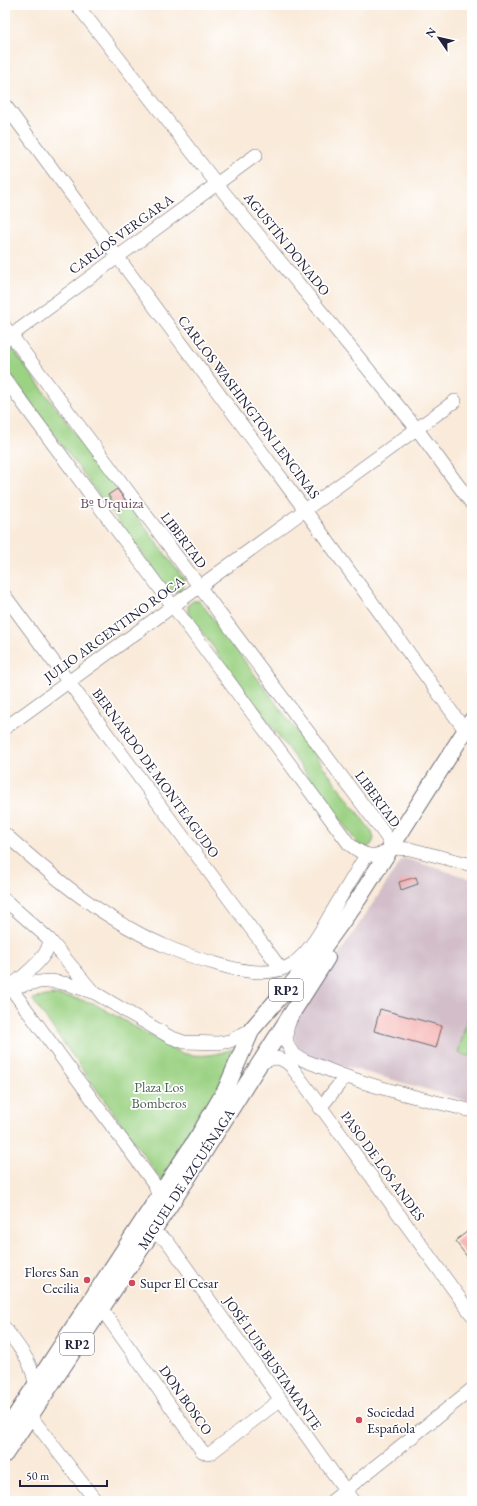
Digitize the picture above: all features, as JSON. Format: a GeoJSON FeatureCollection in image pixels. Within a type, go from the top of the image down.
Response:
{"type":"FeatureCollection","features":[{"type":"Feature","properties":{"kind":"main road","name":"MIGUEL DE AZCUÉNAGA"},"geometry":{"type":"LineString","coordinates":[[5,1432],[26,1411],[56,1365],[131,1241],[199,1135],[226,1088],[252,1029],[318,955],[359,898],[469,725]]}},
{"type":"Feature","properties":{"kind":"main road","name":"MIGUEL DE AZCUÉNAGA"},"geometry":{"type":"LineString","coordinates":[[5,1454],[26,1411],[35,1387],[56,1365],[102,1308],[162,1217],[340,938],[359,898]]}},
{"type":"Feature","properties":{"kind":"street","name":"AGUSTÍN DONADO"},"geometry":{"type":"LineString","coordinates":[[77,5],[216,184],[417,429],[472,504]]}},
{"type":"Feature","properties":{"kind":"street","name":"CARLOS WASHINGTON LENCINAS"},"geometry":{"type":"LineString","coordinates":[[5,105],[305,510],[469,725]]}},
{"type":"Feature","properties":{"kind":"street","name":"CARLOS VERGARA"},"geometry":{"type":"LineString","coordinates":[[7,334],[118,257],[256,155]]}},
{"type":"Feature","properties":{"kind":"street","name":"LIBERTAD"},"geometry":{"type":"LineString","coordinates":[[7,334],[388,839],[391,848],[382,855],[366,855]]}},
{"type":"Feature","properties":{"kind":"street"},"geometry":{"type":"LineString","coordinates":[[5,379],[349,844],[366,855],[311,946],[293,963],[281,969],[251,972],[198,958],[163,946],[119,922],[80,897],[48,872],[5,834]]}},
{"type":"Feature","properties":{"kind":"street","name":"JULIO ARGENTINO ROCA"},"geometry":{"type":"LineString","coordinates":[[5,728],[455,401]]}},
{"type":"Feature","properties":{"kind":"street","name":"BERNARDO DE MONTEAGUDO"},"geometry":{"type":"LineString","coordinates":[[5,596],[281,969]]}},
{"type":"Feature","properties":{"kind":"street"},"geometry":{"type":"LineString","coordinates":[[391,848],[410,849],[472,865]]}},
{"type":"Feature","properties":{"kind":"street"},"geometry":{"type":"LineString","coordinates":[[5,900],[49,938],[95,993]]}},
{"type":"Feature","properties":{"kind":"street"},"geometry":{"type":"LineString","coordinates":[[7,989],[32,968],[44,955],[49,946],[49,938]]}},
{"type":"Feature","properties":{"kind":"street"},"geometry":{"type":"LineString","coordinates":[[7,989],[51,981],[68,984],[95,993],[170,1037],[184,1042],[220,1043],[230,1041],[252,1029]]}},
{"type":"Feature","properties":{"kind":"street","name":"JOSÉ LUIS BUSTAMANTE"},"geometry":{"type":"LineString","coordinates":[[7,989],[155,1185],[168,1242]]}},
{"type":"Feature","properties":{"kind":"street"},"geometry":{"type":"LineString","coordinates":[[294,1009],[286,1034],[288,1045],[293,1053],[300,1058],[345,1077],[472,1111]]}},
{"type":"Feature","properties":{"kind":"street","name":"PASO DE LOS ANDES"},"geometry":{"type":"LineString","coordinates":[[258,1065],[276,1058],[285,1060],[291,1066],[320,1108],[472,1315]]}},
{"type":"Feature","properties":{"kind":"street"},"geometry":{"type":"LineString","coordinates":[[320,1108],[345,1077]]}},
{"type":"Feature","properties":{"kind":"street"},"geometry":{"type":"LineString","coordinates":[[131,1241],[138,1236],[151,1234]]}},
{"type":"Feature","properties":{"kind":"street","name":"JOSÉ LUIS BUSTAMANTE"},"geometry":{"type":"LineString","coordinates":[[151,1234],[160,1236],[168,1242],[353,1501]]}},
{"type":"Feature","properties":{"kind":"street","name":"DON BOSCO"},"geometry":{"type":"LineString","coordinates":[[102,1308],[202,1451],[208,1454],[212,1452],[280,1400]]}},
{"type":"Feature","properties":{"kind":"street"},"geometry":{"type":"LineString","coordinates":[[5,1328],[25,1356],[34,1376],[35,1387]]}},
{"type":"Feature","properties":{"kind":"street"},"geometry":{"type":"LineString","coordinates":[[25,1356],[37,1364],[56,1365]]}},
{"type":"Feature","properties":{"kind":"street"},"geometry":{"type":"LineString","coordinates":[[332,1501],[472,1389]]}},
{"type":"Feature","properties":{"kind":"street"},"geometry":{"type":"LineString","coordinates":[[26,1411],[96,1501]]}},
{"type":"Feature","properties":{"kind":"shaded area"},"geometry":{"type":"Polygon","coordinates":[[[403,858],[472,879],[472,1102],[307,1056],[299,1051],[294,1039],[292,1028],[294,1022],[403,858]]]}},
{"type":"Feature","properties":{"kind":"green space"},"geometry":{"type":"Polygon","coordinates":[[[5,350],[13,350],[183,578],[183,586],[179,592],[173,592],[167,587],[5,368],[5,350]]]}},
{"type":"Feature","properties":{"kind":"green space"},"geometry":{"type":"Polygon","coordinates":[[[192,601],[199,601],[202,604],[372,832],[374,839],[371,845],[366,848],[358,844],[188,613],[188,606],[192,601]]]}},
{"type":"Feature","properties":{"kind":"green space","name":"Plaza Los Bomberos"},"geometry":{"type":"Polygon","coordinates":[[[51,995],[70,997],[93,1003],[181,1053],[209,1055],[236,1048],[224,1078],[163,1182],[32,999],[51,995]]]}},
{"type":"Feature","properties":{"kind":"green space"},"geometry":{"type":"Polygon","coordinates":[[[472,1003],[472,1057],[458,1053],[472,1003]]]}},
{"type":"Feature","properties":{"kind":"building"},"geometry":{"type":"Polygon","coordinates":[[[117,489],[128,504],[119,510],[108,495],[117,489]]]}},
{"type":"Feature","properties":{"kind":"building"},"geometry":{"type":"Polygon","coordinates":[[[416,877],[418,884],[401,890],[399,882],[416,877]]]}},
{"type":"Feature","properties":{"kind":"building"},"geometry":{"type":"Polygon","coordinates":[[[380,1009],[442,1026],[436,1048],[374,1031],[380,1009]]]}},
{"type":"Feature","properties":{"kind":"building"},"geometry":{"type":"Polygon","coordinates":[[[472,1228],[472,1263],[455,1241],[472,1228]]]}},
{"type":"Feature","properties":{"kind":"place","name":"Flores San Cecilia"},"geometry":{"type":"Point","coordinates":[87,1280]}},
{"type":"Feature","properties":{"kind":"place","name":"Super El Cesar"},"geometry":{"type":"Point","coordinates":[132,1283]}},
{"type":"Feature","properties":{"kind":"place","name":"Sociedad Española"},"geometry":{"type":"Point","coordinates":[359,1420]}},
{"type":"Feature","properties":{"kind":"district","name":"Bº Urquiza"},"geometry":{"type":"Point","coordinates":[112,503]}}]}
